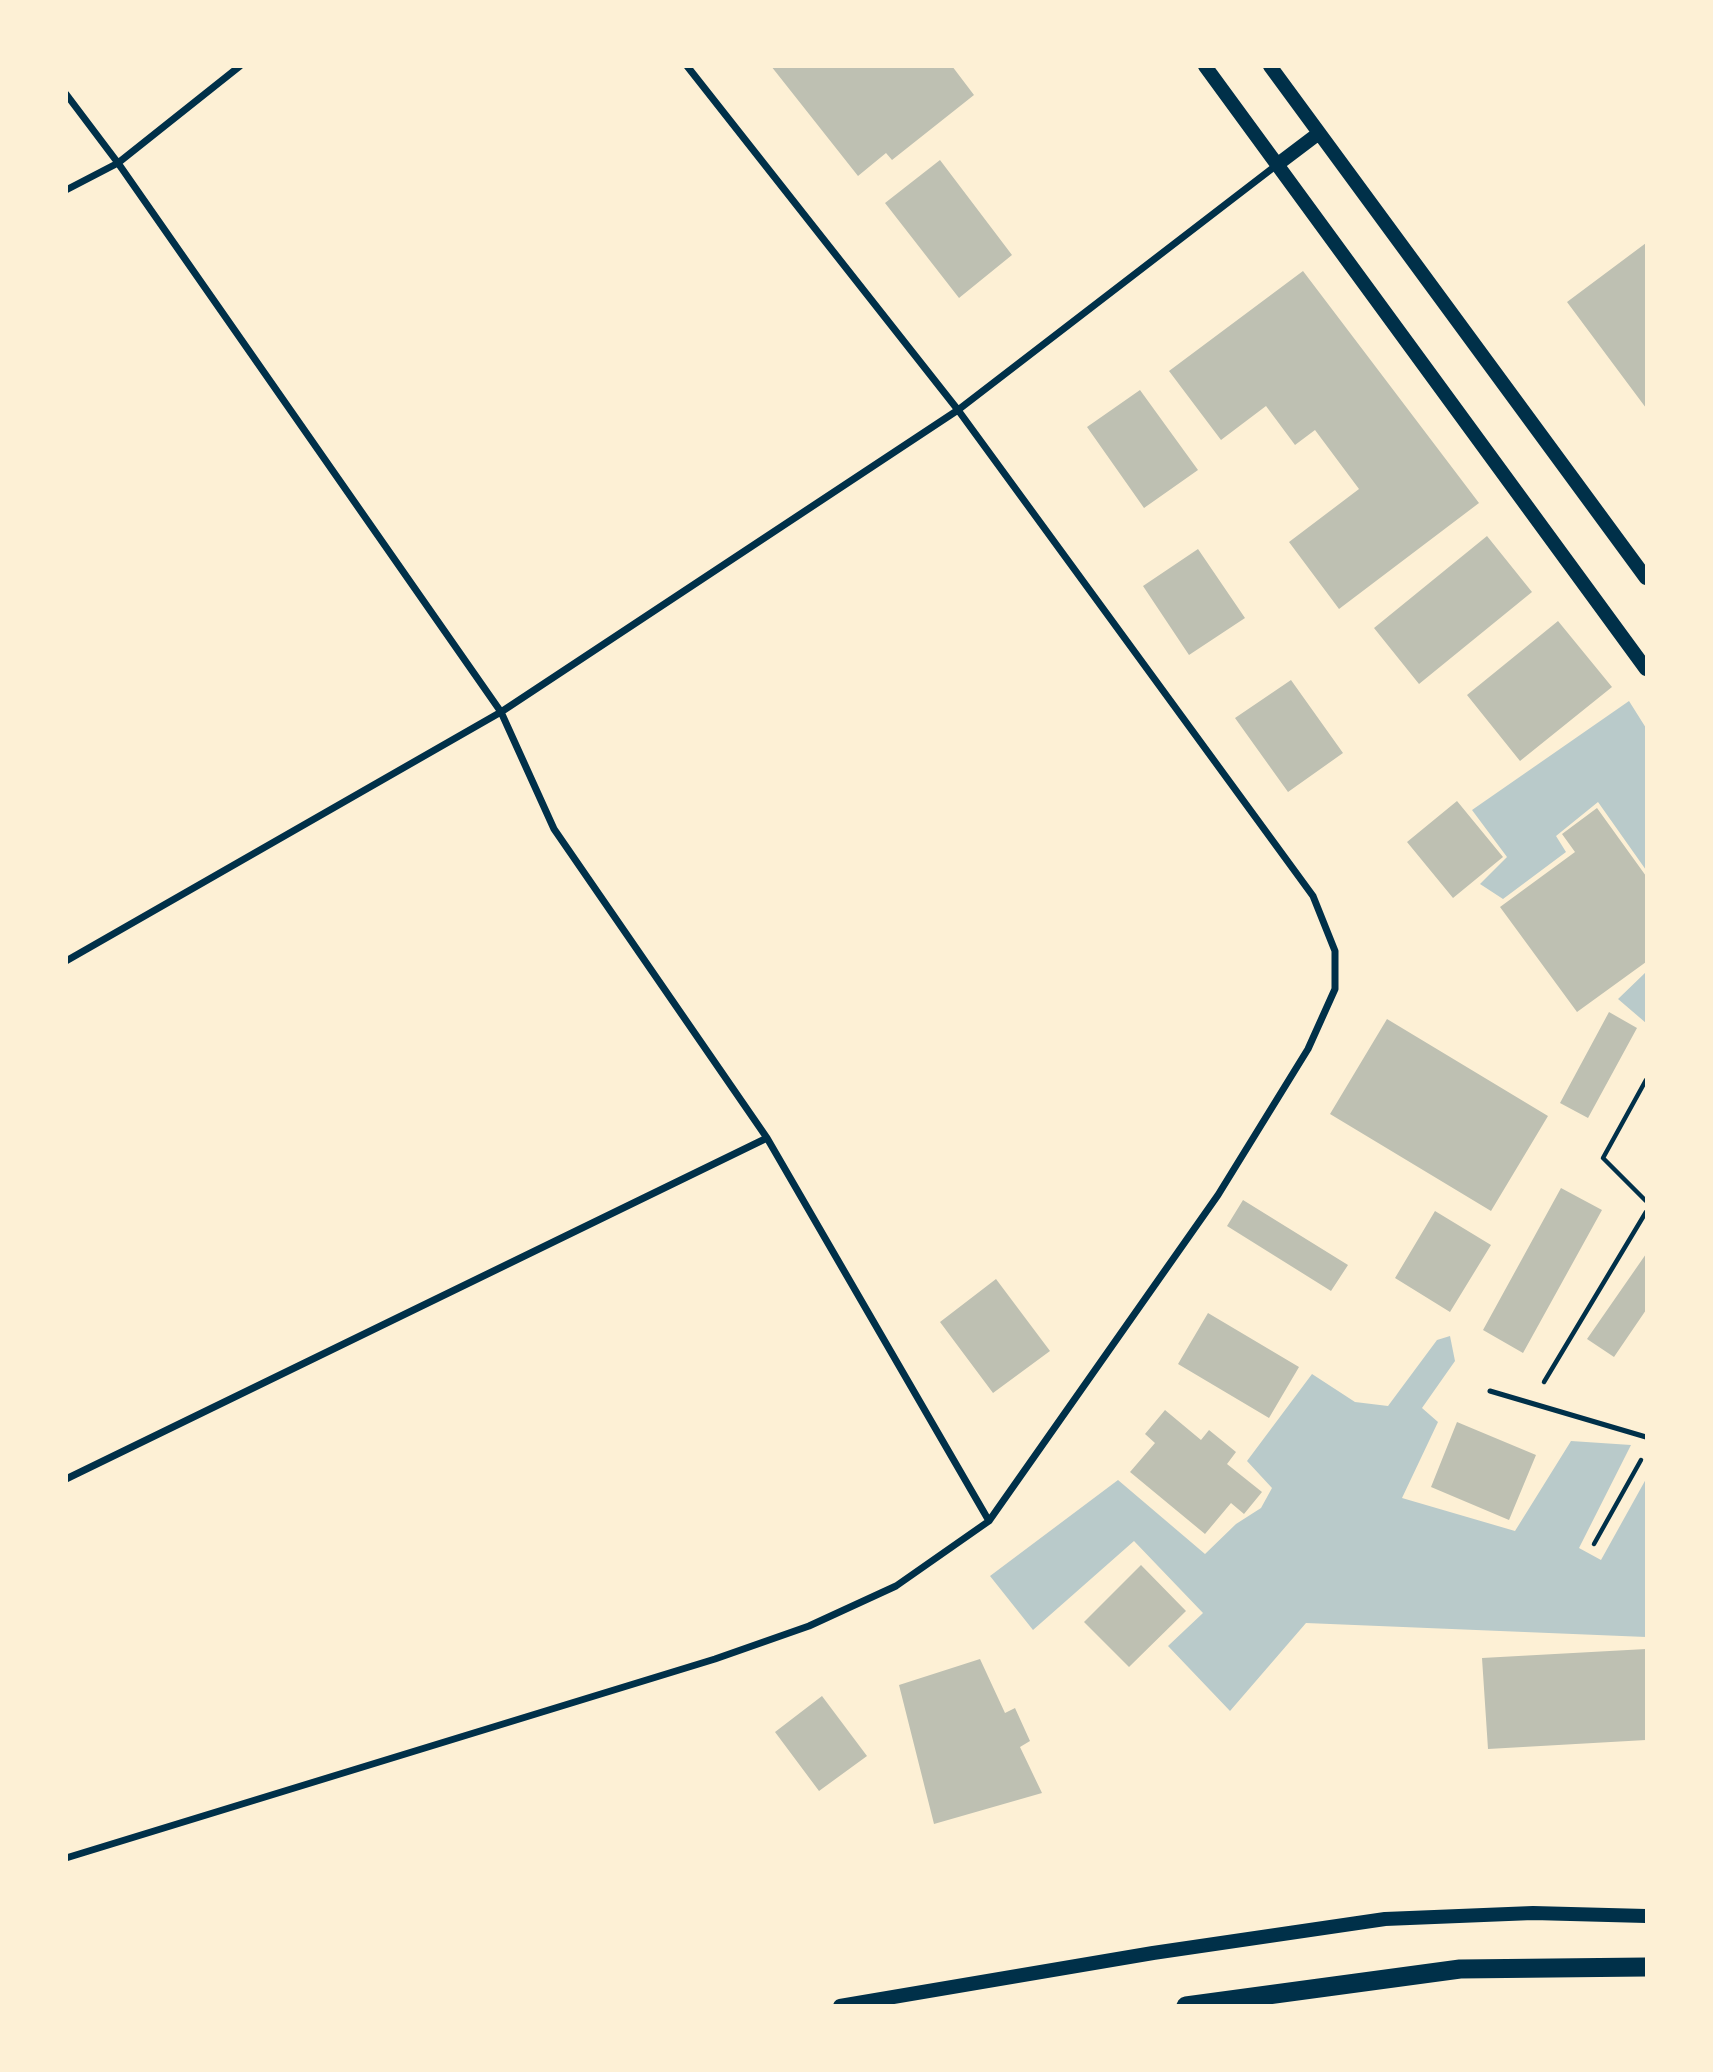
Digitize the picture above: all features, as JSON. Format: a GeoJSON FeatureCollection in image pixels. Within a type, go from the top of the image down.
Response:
{"type":"FeatureCollection","features":[{"type":"Feature","properties":{"kind":"highway"},"geometry":{"type":"LineString","coordinates":[[1186,2006],[1460,1969],[1647,1967]]}},
{"type":"Feature","properties":{"kind":"main road"},"geometry":{"type":"LineString","coordinates":[[1205,66],[1647,669]]}},
{"type":"Feature","properties":{"kind":"main road"},"geometry":{"type":"LineString","coordinates":[[1270,66],[1647,578]]}},
{"type":"Feature","properties":{"kind":"main road"},"geometry":{"type":"LineString","coordinates":[[1278,164],[1320,133]]}},
{"type":"Feature","properties":{"kind":"main road"},"geometry":{"type":"LineString","coordinates":[[840,2006],[1140,1955],[1385,1919],[1533,1913],[1647,1916]]}},
{"type":"Feature","properties":{"kind":"street"},"geometry":{"type":"LineString","coordinates":[[66,190],[118,163],[240,66]]}},
{"type":"Feature","properties":{"kind":"street"},"geometry":{"type":"LineString","coordinates":[[66,1858],[702,1663],[809,1626],[896,1586],[989,1521],[1218,1195],[1301,1060],[1335,989],[1335,951],[1313,896],[958,410],[687,66]]}},
{"type":"Feature","properties":{"kind":"street"},"geometry":{"type":"LineString","coordinates":[[66,94],[118,163],[501,712],[554,829],[767,1138],[989,1521]]}},
{"type":"Feature","properties":{"kind":"street"},"geometry":{"type":"LineString","coordinates":[[66,961],[501,712],[958,410],[1278,164]]}},
{"type":"Feature","properties":{"kind":"street"},"geometry":{"type":"LineString","coordinates":[[66,1479],[767,1138]]}},
{"type":"Feature","properties":{"kind":"lane"},"geometry":{"type":"LineString","coordinates":[[1490,1391],[1647,1437]]}},
{"type":"Feature","properties":{"kind":"path"},"geometry":{"type":"LineString","coordinates":[[1647,1080],[1603,1158],[1647,1202]]}},
{"type":"Feature","properties":{"kind":"path"},"geometry":{"type":"LineString","coordinates":[[1531,1404],[1647,1212]]}},
{"type":"Feature","properties":{"kind":"path"},"geometry":{"type":"LineString","coordinates":[[1594,1544],[1647,1451]]}},
{"type":"Feature","properties":{"kind":"shaded area"},"geometry":{"type":"Polygon","coordinates":[[[1629,701],[1646,728],[1646,870],[1598,802],[1556,836],[1566,852],[1503,899],[1480,884],[1507,857],[1472,810],[1629,701]]]}},
{"type":"Feature","properties":{"kind":"shaded area"},"geometry":{"type":"Polygon","coordinates":[[[1646,972],[1646,1023],[1618,999],[1646,972]]]}},
{"type":"Feature","properties":{"kind":"shaded area"},"geometry":{"type":"Polygon","coordinates":[[[1450,1336],[1455,1361],[1422,1408],[1438,1422],[1402,1498],[1515,1531],[1571,1441],[1631,1445],[1579,1548],[1601,1560],[1646,1479],[1646,1637],[1306,1623],[1230,1711],[1168,1646],[1203,1613],[1134,1541],[1033,1630],[990,1576],[1118,1480],[1205,1554],[1236,1524],[1261,1508],[1272,1488],[1247,1461],[1312,1374],[1355,1402],[1388,1406],[1437,1340],[1450,1336]]]}},
{"type":"Feature","properties":{"kind":"building"},"geometry":{"type":"Polygon","coordinates":[[[771,66],[952,66],[974,95],[892,160],[886,153],[858,176],[771,66]]]}},
{"type":"Feature","properties":{"kind":"building"},"geometry":{"type":"Polygon","coordinates":[[[940,160],[1012,255],[959,298],[885,203],[940,160]]]}},
{"type":"Feature","properties":{"kind":"building"},"geometry":{"type":"Polygon","coordinates":[[[1646,243],[1646,408],[1567,302],[1646,243]]]}},
{"type":"Feature","properties":{"kind":"building"},"geometry":{"type":"Polygon","coordinates":[[[1303,271],[1479,503],[1339,609],[1289,542],[1359,489],[1315,430],[1295,445],[1266,406],[1221,440],[1169,371],[1303,271]]]}},
{"type":"Feature","properties":{"kind":"building"},"geometry":{"type":"Polygon","coordinates":[[[1140,390],[1198,470],[1144,508],[1087,427],[1140,390]]]}},
{"type":"Feature","properties":{"kind":"building"},"geometry":{"type":"Polygon","coordinates":[[[1487,536],[1532,592],[1419,684],[1374,628],[1487,536]]]}},
{"type":"Feature","properties":{"kind":"building"},"geometry":{"type":"Polygon","coordinates":[[[1198,549],[1245,618],[1189,655],[1143,586],[1198,549]]]}},
{"type":"Feature","properties":{"kind":"building"},"geometry":{"type":"Polygon","coordinates":[[[1558,621],[1612,687],[1520,761],[1467,695],[1558,621]]]}},
{"type":"Feature","properties":{"kind":"building"},"geometry":{"type":"Polygon","coordinates":[[[1291,680],[1343,753],[1288,792],[1235,718],[1291,680]]]}},
{"type":"Feature","properties":{"kind":"building"},"geometry":{"type":"Polygon","coordinates":[[[1457,801],[1503,857],[1453,898],[1407,842],[1457,801]]]}},
{"type":"Feature","properties":{"kind":"building"},"geometry":{"type":"Polygon","coordinates":[[[1597,808],[1646,876],[1646,962],[1577,1012],[1500,907],[1575,852],[1562,834],[1597,808]]]}},
{"type":"Feature","properties":{"kind":"building"},"geometry":{"type":"Polygon","coordinates":[[[1609,1012],[1637,1028],[1588,1118],[1560,1103],[1609,1012]]]}},
{"type":"Feature","properties":{"kind":"building"},"geometry":{"type":"Polygon","coordinates":[[[1387,1019],[1548,1116],[1491,1211],[1330,1114],[1387,1019]]]}},
{"type":"Feature","properties":{"kind":"building"},"geometry":{"type":"Polygon","coordinates":[[[1561,1188],[1602,1210],[1523,1353],[1483,1330],[1561,1188]]]}},
{"type":"Feature","properties":{"kind":"building"},"geometry":{"type":"Polygon","coordinates":[[[1243,1200],[1348,1265],[1331,1291],[1227,1226],[1243,1200]]]}},
{"type":"Feature","properties":{"kind":"building"},"geometry":{"type":"Polygon","coordinates":[[[1435,1211],[1491,1245],[1450,1312],[1395,1278],[1435,1211]]]}},
{"type":"Feature","properties":{"kind":"building"},"geometry":{"type":"Polygon","coordinates":[[[1646,1254],[1646,1310],[1614,1357],[1587,1339],[1646,1254]]]}},
{"type":"Feature","properties":{"kind":"building"},"geometry":{"type":"Polygon","coordinates":[[[996,1279],[1050,1351],[993,1393],[940,1322],[996,1279]]]}},
{"type":"Feature","properties":{"kind":"building"},"geometry":{"type":"Polygon","coordinates":[[[1208,1313],[1299,1367],[1269,1418],[1178,1364],[1208,1313]]]}},
{"type":"Feature","properties":{"kind":"building"},"geometry":{"type":"Polygon","coordinates":[[[1165,1410],[1201,1440],[1209,1430],[1236,1452],[1227,1464],[1262,1492],[1244,1514],[1231,1503],[1205,1534],[1130,1472],[1155,1443],[1145,1434],[1165,1410]]]}},
{"type":"Feature","properties":{"kind":"building"},"geometry":{"type":"Polygon","coordinates":[[[1457,1422],[1536,1455],[1509,1520],[1431,1487],[1457,1422]]]}},
{"type":"Feature","properties":{"kind":"building"},"geometry":{"type":"Polygon","coordinates":[[[1141,1565],[1186,1611],[1129,1667],[1084,1622],[1141,1565]]]}},
{"type":"Feature","properties":{"kind":"building"},"geometry":{"type":"Polygon","coordinates":[[[1646,1649],[1646,1740],[1488,1749],[1482,1658],[1646,1649]]]}},
{"type":"Feature","properties":{"kind":"building"},"geometry":{"type":"Polygon","coordinates":[[[980,1659],[1005,1713],[1015,1708],[1030,1741],[1020,1747],[1042,1793],[934,1824],[899,1685],[980,1659]]]}},
{"type":"Feature","properties":{"kind":"building"},"geometry":{"type":"Polygon","coordinates":[[[822,1696],[867,1756],[819,1791],[775,1732],[822,1696]]]}}]}
